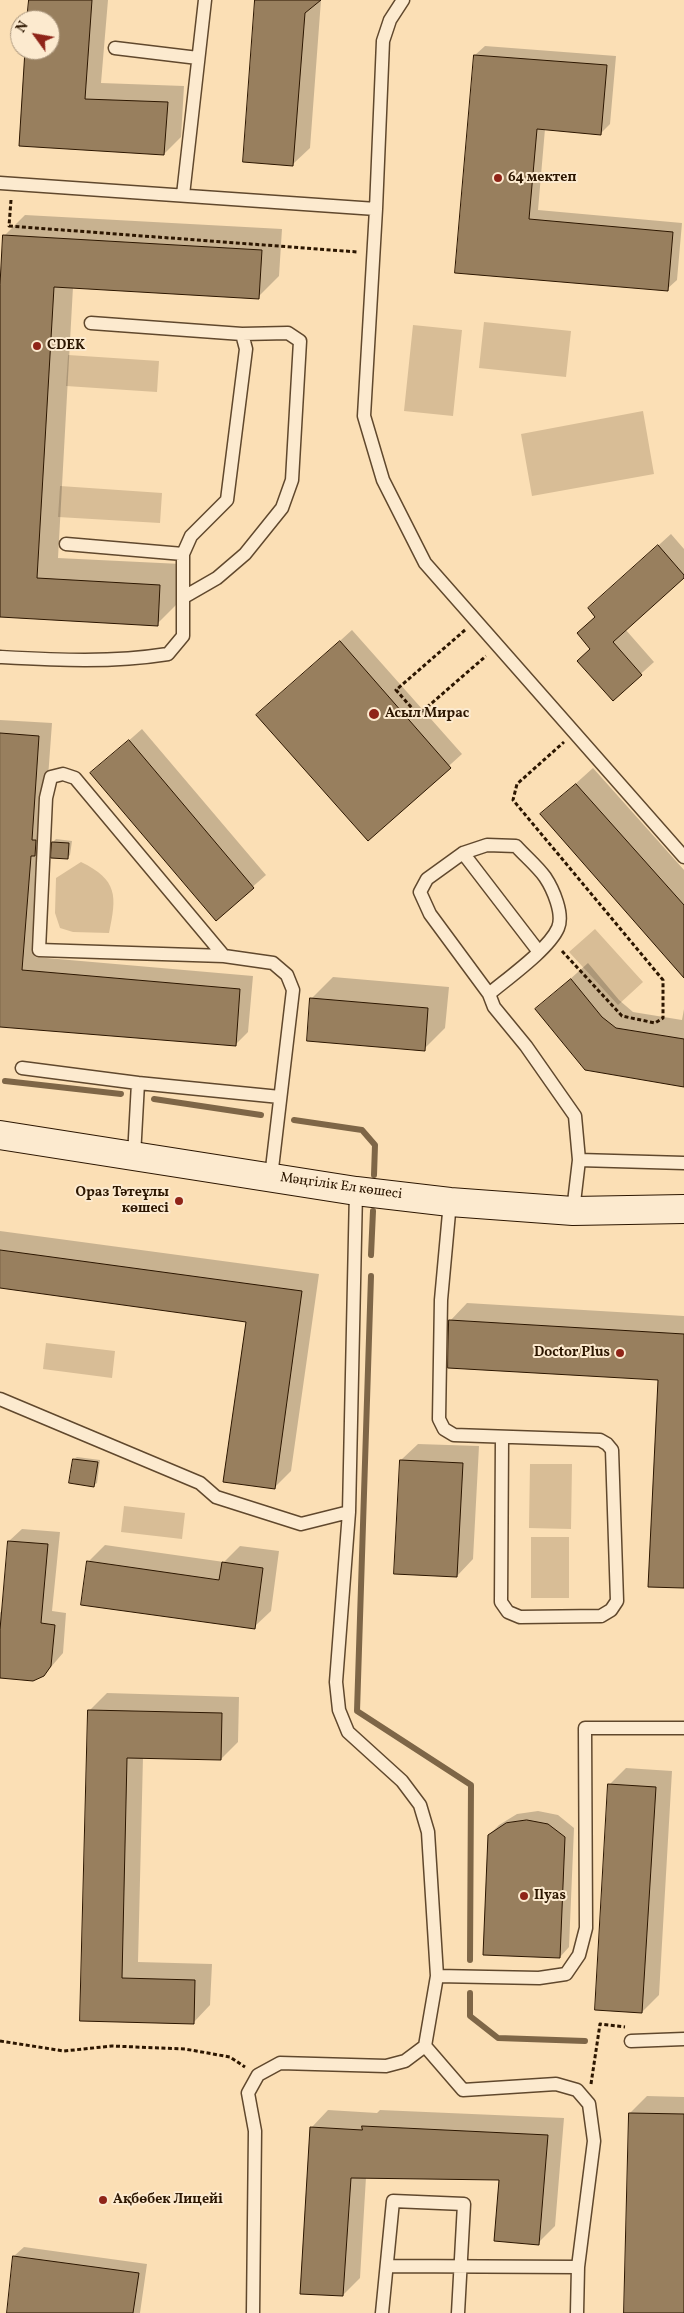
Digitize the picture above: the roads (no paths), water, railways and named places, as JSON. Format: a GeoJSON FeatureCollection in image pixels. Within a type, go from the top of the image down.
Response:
{"type":"FeatureCollection","features":[{"type":"Feature","properties":{"kind":"street","name":"Мәңгілік Ел көшесі"},"geometry":{"type":"LineString","coordinates":[[0,1135],[356,1191],[450,1202],[573,1211],[684,1209]]}},
{"type":"Feature","properties":{"kind":"lane"},"geometry":{"type":"LineString","coordinates":[[184,195],[204,0]]}},
{"type":"Feature","properties":{"kind":"lane"},"geometry":{"type":"LineString","coordinates":[[402,0],[390,20],[383,41],[374,253],[364,416],[383,480],[425,563],[684,857]]}},
{"type":"Feature","properties":{"kind":"lane"},"geometry":{"type":"LineString","coordinates":[[115,48],[198,58]]}},
{"type":"Feature","properties":{"kind":"lane"},"geometry":{"type":"LineString","coordinates":[[6,184],[376,209]]}},
{"type":"Feature","properties":{"kind":"lane"},"geometry":{"type":"LineString","coordinates":[[91,323],[242,334],[288,333],[300,341],[292,480],[282,508],[245,554],[217,578],[184,597]]}},
{"type":"Feature","properties":{"kind":"lane"},"geometry":{"type":"LineString","coordinates":[[0,657],[63,660],[130,660],[168,654],[183,636],[183,554],[191,536],[227,500],[246,349],[242,334]]}},
{"type":"Feature","properties":{"kind":"lane"},"geometry":{"type":"LineString","coordinates":[[66,544],[183,554]]}},
{"type":"Feature","properties":{"kind":"lane"},"geometry":{"type":"LineString","coordinates":[[224,956],[76,778],[63,774],[51,777],[46,798],[39,950],[224,956],[272,963],[287,976],[293,990],[270,1177]]}},
{"type":"Feature","properties":{"kind":"lane"},"geometry":{"type":"LineString","coordinates":[[489,994],[552,940],[559,926],[559,908],[545,877],[516,846],[487,845],[462,853],[427,879],[420,892],[430,914],[489,994],[494,1006],[526,1046],[575,1116],[579,1160],[573,1211]]}},
{"type":"Feature","properties":{"kind":"lane"},"geometry":{"type":"LineString","coordinates":[[462,853],[539,952]]}},
{"type":"Feature","properties":{"kind":"lane"},"geometry":{"type":"LineString","coordinates":[[22,1068],[138,1083],[280,1097]]}},
{"type":"Feature","properties":{"kind":"lane"},"geometry":{"type":"LineString","coordinates":[[134,1156],[138,1083]]}},
{"type":"Feature","properties":{"kind":"lane"},"geometry":{"type":"LineString","coordinates":[[579,1160],[684,1163]]}},
{"type":"Feature","properties":{"kind":"lane"},"geometry":{"type":"LineString","coordinates":[[253,2313],[255,2131],[248,2093],[258,2075],[280,2063],[386,2066],[405,2061],[425,2046],[437,1976],[428,1832],[420,1805],[402,1781],[348,1732],[339,1710],[336,1682],[348,1512],[356,1191]]}},
{"type":"Feature","properties":{"kind":"lane"},"geometry":{"type":"LineString","coordinates":[[450,1202],[441,1300],[439,1419],[444,1429],[454,1435],[600,1440],[608,1444],[612,1450],[617,1601],[612,1610],[601,1616],[520,1617],[508,1612],[501,1602],[502,1438]]}},
{"type":"Feature","properties":{"kind":"lane"},"geometry":{"type":"LineString","coordinates":[[0,1399],[200,1483],[216,1497],[301,1524],[348,1512]]}},
{"type":"Feature","properties":{"kind":"lane"},"geometry":{"type":"LineString","coordinates":[[437,1976],[539,1978],[566,1974],[579,1955],[586,1928],[585,1728],[684,1728]]}},
{"type":"Feature","properties":{"kind":"lane"},"geometry":{"type":"LineString","coordinates":[[631,2041],[684,2039]]}},
{"type":"Feature","properties":{"kind":"lane"},"geometry":{"type":"LineString","coordinates":[[425,2046],[463,2090],[556,2084],[576,2090],[588,2104],[594,2141],[578,2267],[577,2313]]}},
{"type":"Feature","properties":{"kind":"lane"},"geometry":{"type":"LineString","coordinates":[[382,2313],[393,2201],[464,2204],[458,2313]]}},
{"type":"Feature","properties":{"kind":"lane"},"geometry":{"type":"LineString","coordinates":[[387,2266],[578,2267]]}},
{"type":"Feature","properties":{"kind":"waterway"},"geometry":{"type":"LineString","coordinates":[[5,1081],[121,1094]]}},
{"type":"Feature","properties":{"kind":"waterway"},"geometry":{"type":"LineString","coordinates":[[154,1099],[261,1115]]}},
{"type":"Feature","properties":{"kind":"waterway"},"geometry":{"type":"LineString","coordinates":[[294,1120],[362,1130],[375,1145],[374,1175]]}},
{"type":"Feature","properties":{"kind":"waterway"},"geometry":{"type":"LineString","coordinates":[[371,1255],[373,1211]]}},
{"type":"Feature","properties":{"kind":"waterway"},"geometry":{"type":"LineString","coordinates":[[371,1276],[357,1711],[471,1785],[470,1960]]}},
{"type":"Feature","properties":{"kind":"waterway"},"geometry":{"type":"LineString","coordinates":[[470,1993],[470,2016],[498,2038],[585,2041]]}},
{"type":"Feature","properties":{"kind":"place","name":"64 мектеп"},"geometry":{"type":"Point","coordinates":[498,178]}},
{"type":"Feature","properties":{"kind":"place","name":"CDEK"},"geometry":{"type":"Point","coordinates":[37,346]}},
{"type":"Feature","properties":{"kind":"place","name":"Асыл Мирас"},"geometry":{"type":"Point","coordinates":[374,714]}},
{"type":"Feature","properties":{"kind":"place","name":"Ораз Тәтеұлы көшесі"},"geometry":{"type":"Point","coordinates":[179,1201]}},
{"type":"Feature","properties":{"kind":"place","name":"Doctor Plus"},"geometry":{"type":"Point","coordinates":[620,1353]}},
{"type":"Feature","properties":{"kind":"place","name":"Ilyas"},"geometry":{"type":"Point","coordinates":[524,1896]}},
{"type":"Feature","properties":{"kind":"place","name":"Ақбөбек Лицейі"},"geometry":{"type":"Point","coordinates":[103,2200]}}]}
